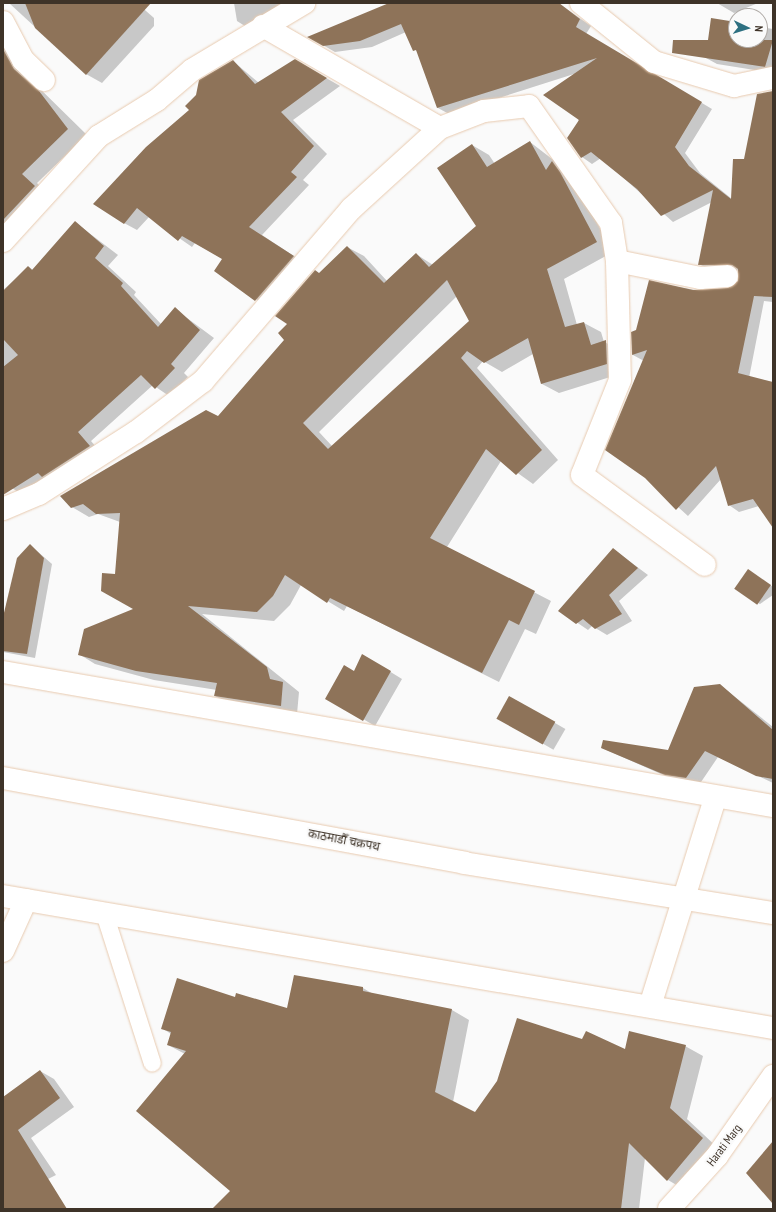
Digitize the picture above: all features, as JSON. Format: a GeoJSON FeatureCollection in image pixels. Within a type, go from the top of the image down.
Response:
{"type":"FeatureCollection","features":[{"type":"Feature","properties":{"kind":"main road"},"geometry":{"type":"LineString","coordinates":[[3,241],[99,136],[172,90],[192,70],[263,26],[304,3]]}},
{"type":"Feature","properties":{"kind":"main road"},"geometry":{"type":"LineString","coordinates":[[581,3],[654,62],[734,86],[773,78]]}},
{"type":"Feature","properties":{"kind":"main road"},"geometry":{"type":"LineString","coordinates":[[3,22],[23,60],[44,80]]}},
{"type":"Feature","properties":{"kind":"main road"},"geometry":{"type":"LineString","coordinates":[[263,26],[440,128]]}},
{"type":"Feature","properties":{"kind":"main road"},"geometry":{"type":"LineString","coordinates":[[3,509],[39,494],[130,436],[203,382],[351,209],[440,128],[484,111],[529,106],[611,223],[616,262],[620,380],[582,475],[706,565]]}},
{"type":"Feature","properties":{"kind":"main road"},"geometry":{"type":"LineString","coordinates":[[616,262],[700,278],[727,276]]}},
{"type":"Feature","properties":{"kind":"main road"},"geometry":{"type":"LineString","coordinates":[[3,672],[715,798],[773,806]]}},
{"type":"Feature","properties":{"kind":"main road","name":"काठमाडाैँ चक्रपथ"},"geometry":{"type":"LineString","coordinates":[[3,778],[464,863],[686,897],[773,913]]}},
{"type":"Feature","properties":{"kind":"main road"},"geometry":{"type":"LineString","coordinates":[[650,1006],[686,897],[715,798]]}},
{"type":"Feature","properties":{"kind":"main road"},"geometry":{"type":"LineString","coordinates":[[3,896],[773,1028]]}},
{"type":"Feature","properties":{"kind":"main road"},"geometry":{"type":"LineString","coordinates":[[3,951],[26,900]]}},
{"type":"Feature","properties":{"kind":"main road","name":"Harati Marg"},"geometry":{"type":"LineString","coordinates":[[669,1209],[716,1156],[773,1076]]}},
{"type":"Feature","properties":{"kind":"lane"},"geometry":{"type":"LineString","coordinates":[[104,913],[152,1064]]}},
{"type":"Feature","properties":{"kind":"building"},"geometry":{"type":"Polygon","coordinates":[[[25,3],[151,3],[86,75],[35,28],[25,3]]]}},
{"type":"Feature","properties":{"kind":"building"},"geometry":{"type":"Polygon","coordinates":[[[389,3],[559,3],[580,19],[576,27],[702,102],[675,147],[689,166],[731,199],[733,159],[744,159],[757,94],[773,91],[773,297],[754,296],[738,373],[773,382],[773,528],[753,499],[728,506],[716,466],[676,510],[645,478],[605,450],[647,350],[632,355],[631,332],[636,330],[649,280],[693,290],[728,288],[738,281],[738,269],[732,265],[698,265],[713,190],[661,216],[637,189],[591,152],[581,158],[567,138],[579,120],[543,95],[597,58],[437,108],[416,50],[413,51],[401,24],[360,41],[323,46],[307,37],[389,3]]]}},
{"type":"Feature","properties":{"kind":"building"},"geometry":{"type":"Polygon","coordinates":[[[711,18],[728,21],[728,48],[768,48],[768,40],[773,40],[765,67],[672,53],[673,40],[708,40],[711,18]]]}},
{"type":"Feature","properties":{"kind":"building"},"geometry":{"type":"Polygon","coordinates":[[[3,49],[14,69],[39,91],[68,129],[22,174],[35,186],[3,220],[3,49]]]}},
{"type":"Feature","properties":{"kind":"building"},"geometry":{"type":"Polygon","coordinates":[[[295,59],[327,78],[281,112],[314,146],[291,172],[297,177],[249,227],[294,256],[255,301],[214,271],[222,259],[182,236],[178,241],[137,208],[124,224],[93,204],[146,147],[189,110],[185,106],[196,95],[199,80],[233,60],[255,84],[295,59]]]}},
{"type":"Feature","properties":{"kind":"building"},"geometry":{"type":"Polygon","coordinates":[[[530,141],[546,170],[552,161],[560,172],[597,242],[547,269],[565,327],[584,322],[591,345],[606,340],[607,364],[541,384],[528,338],[484,363],[467,351],[461,358],[542,450],[516,475],[486,449],[430,538],[535,591],[519,625],[509,620],[482,673],[330,598],[327,603],[285,575],[273,596],[257,612],[188,606],[267,667],[270,679],[283,682],[281,706],[214,696],[217,683],[136,671],[78,655],[84,629],[133,609],[101,591],[102,573],[115,574],[120,513],[96,514],[83,504],[71,508],[60,496],[206,410],[218,416],[284,340],[278,333],[287,324],[275,316],[315,270],[319,273],[347,246],[384,283],[416,253],[429,267],[476,226],[437,168],[472,144],[487,167],[530,141]],[[447,280],[303,423],[328,449],[469,321],[447,280]]]}},
{"type":"Feature","properties":{"kind":"building"},"geometry":{"type":"Polygon","coordinates":[[[75,221],[104,246],[95,258],[123,283],[121,286],[158,327],[175,307],[200,330],[171,364],[175,368],[155,389],[141,375],[78,432],[90,446],[42,477],[38,473],[3,495],[3,367],[18,355],[3,339],[3,291],[28,266],[32,270],[75,221]]]}},
{"type":"Feature","properties":{"kind":"building"},"geometry":{"type":"Polygon","coordinates":[[[30,544],[44,558],[27,654],[3,651],[3,617],[17,558],[30,544]]]}},
{"type":"Feature","properties":{"kind":"building"},"geometry":{"type":"Polygon","coordinates":[[[613,548],[638,568],[609,595],[622,614],[595,629],[583,619],[576,624],[558,611],[613,548]]]}},
{"type":"Feature","properties":{"kind":"building"},"geometry":{"type":"Polygon","coordinates":[[[748,569],[771,585],[757,605],[734,589],[748,569]]]}},
{"type":"Feature","properties":{"kind":"building"},"geometry":{"type":"Polygon","coordinates":[[[362,654],[391,671],[363,721],[325,699],[344,665],[354,671],[362,654]]]}},
{"type":"Feature","properties":{"kind":"building"},"geometry":{"type":"Polygon","coordinates":[[[720,684],[773,730],[773,779],[756,776],[705,751],[686,778],[665,775],[601,748],[603,740],[668,750],[694,687],[720,684]]]}},
{"type":"Feature","properties":{"kind":"building"},"geometry":{"type":"Polygon","coordinates":[[[509,696],[555,722],[543,744],[496,719],[509,696]]]}},
{"type":"Feature","properties":{"kind":"building"},"geometry":{"type":"Polygon","coordinates":[[[294,975],[363,987],[363,991],[452,1009],[435,1092],[475,1112],[497,1081],[517,1018],[582,1039],[586,1031],[625,1049],[629,1031],[686,1045],[670,1108],[703,1138],[667,1181],[629,1143],[621,1209],[212,1209],[230,1191],[136,1111],[186,1051],[167,1045],[171,1032],[161,1029],[177,978],[235,997],[236,993],[287,1008],[294,975]]]}},
{"type":"Feature","properties":{"kind":"building"},"geometry":{"type":"Polygon","coordinates":[[[40,1070],[60,1098],[18,1130],[67,1209],[3,1209],[3,1097],[40,1070]]]}},
{"type":"Feature","properties":{"kind":"building"},"geometry":{"type":"Polygon","coordinates":[[[773,1141],[773,1204],[746,1173],[773,1141]]]}}]}
